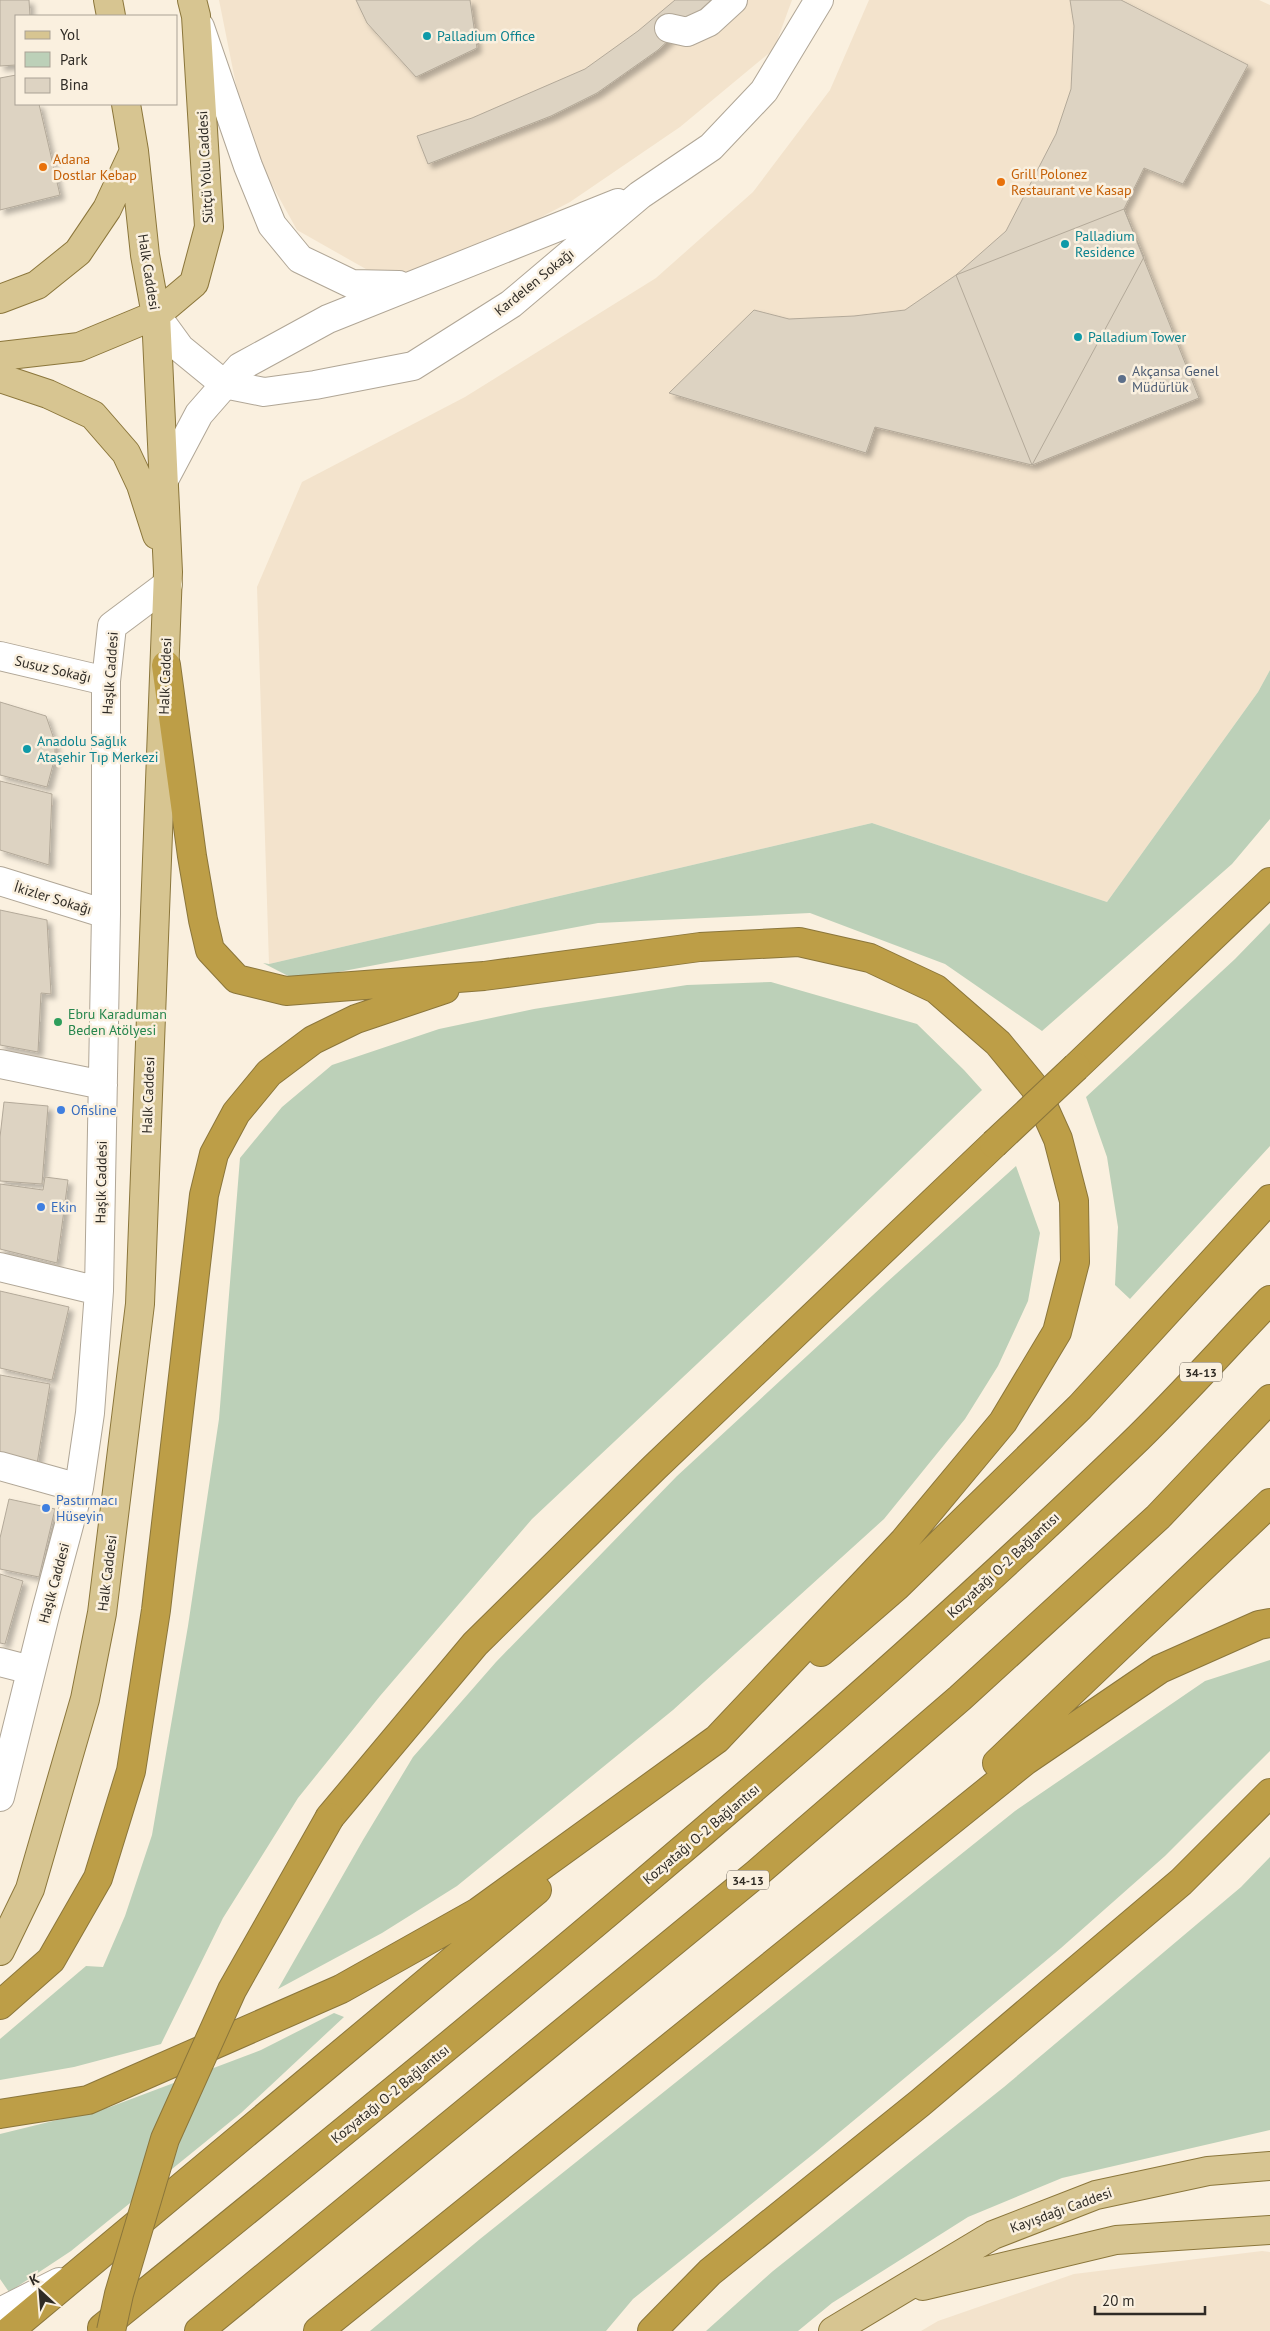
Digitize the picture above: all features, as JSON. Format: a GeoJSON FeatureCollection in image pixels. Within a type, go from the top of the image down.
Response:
{"type":"FeatureCollection","features":[{"type":"Feature","properties":{"kind":"highway"},"geometry":{"type":"LineString","coordinates":[[0,2114],[88,2100],[341,1989],[478,1912],[717,1739],[904,1541],[1003,1422],[1057,1332],[1075,1262],[1074,1200],[1058,1139],[1035,1088],[998,1043],[936,988],[870,958],[799,942],[700,947],[484,976],[286,991],[236,979],[210,950],[203,920],[192,856],[166,665]]}},
{"type":"Feature","properties":{"kind":"highway"},"geometry":{"type":"LineString","coordinates":[[112,2331],[119,2294],[165,2139],[232,1990],[330,1817],[475,1644],[654,1467],[1270,882]]}},
{"type":"Feature","properties":{"kind":"highway"},"geometry":{"type":"LineString","coordinates":[[0,2005],[51,1960],[98,1878],[130,1771],[156,1610],[204,1195],[214,1154],[236,1113],[269,1073],[313,1040],[356,1019],[484,976]]}},
{"type":"Feature","properties":{"kind":"highway"},"geometry":{"type":"LineString","coordinates":[[9,2331],[889,1594],[1080,1407],[1270,1199]]}},
{"type":"Feature","properties":{"kind":"highway","name":"Kozyatağı O-2 Bağlantısı"},"geometry":{"type":"LineString","coordinates":[[99,2331],[394,2091],[732,1808],[973,1594],[1118,1458],[1270,1300]]}},
{"type":"Feature","properties":{"kind":"highway","name":"34-13"},"geometry":{"type":"LineString","coordinates":[[199,2331],[756,1874],[960,1698],[1158,1517],[1270,1399]]}},
{"type":"Feature","properties":{"kind":"highway"},"geometry":{"type":"LineString","coordinates":[[583,2116],[976,1784],[1270,1503]]}},
{"type":"Feature","properties":{"kind":"highway"},"geometry":{"type":"LineString","coordinates":[[318,2331],[1024,1760],[1160,1669],[1259,1625],[1270,1623]]}},
{"type":"Feature","properties":{"kind":"highway"},"geometry":{"type":"LineString","coordinates":[[652,2331],[710,2272],[920,2103],[1180,1882],[1270,1794]]}},
{"type":"Feature","properties":{"kind":"main road"},"geometry":{"type":"LineString","coordinates":[[108,0],[111,15]]}},
{"type":"Feature","properties":{"kind":"main road","name":"Sütçü Yolu Caddesi"},"geometry":{"type":"LineString","coordinates":[[0,356],[79,347],[156,315],[194,283],[209,227],[194,8]]}},
{"type":"Feature","properties":{"kind":"main road","name":"Halk Caddesi"},"geometry":{"type":"LineString","coordinates":[[1,1947],[30,1889],[86,1699],[102,1613],[140,1304],[168,578],[156,315],[145,255],[134,151],[126,105]]}},
{"type":"Feature","properties":{"kind":"main road"},"geometry":{"type":"LineString","coordinates":[[0,299],[38,285],[78,252],[107,209],[134,151]]}},
{"type":"Feature","properties":{"kind":"main road"},"geometry":{"type":"LineString","coordinates":[[0,378],[48,394],[93,415],[126,453],[141,485],[168,578]]}},
{"type":"Feature","properties":{"kind":"main road","name":"Kayışdağı Caddesi"},"geometry":{"type":"LineString","coordinates":[[833,2331],[993,2235],[1096,2195],[1208,2171],[1270,2166]]}},
{"type":"Feature","properties":{"kind":"main road","name":"Kayışdağı Caddesi"},"geometry":{"type":"LineString","coordinates":[[897,2292],[1116,2240],[1270,2230]]}},
{"type":"Feature","properties":{"kind":"street"},"geometry":{"type":"LineString","coordinates":[[669,28],[687,32],[709,22],[733,0]]}},
{"type":"Feature","properties":{"kind":"street","name":"Kardelen Sokağı"},"geometry":{"type":"LineString","coordinates":[[156,315],[180,348],[224,384],[264,392],[315,385],[413,366],[510,304],[640,195],[711,147],[764,91],[819,0]]}},
{"type":"Feature","properties":{"kind":"street"},"geometry":{"type":"LineString","coordinates":[[194,8],[248,166],[272,225],[300,259],[352,284],[408,285]]}},
{"type":"Feature","properties":{"kind":"street"},"geometry":{"type":"LineString","coordinates":[[164,480],[199,414],[240,367],[319,324],[408,285],[486,257],[640,195]]}},
{"type":"Feature","properties":{"kind":"street","name":"Haşlk Caddesi"},"geometry":{"type":"LineString","coordinates":[[0,1797],[79,1488],[90,1413],[99,1291],[106,914],[106,681],[112,626],[168,578]]}},
{"type":"Feature","properties":{"kind":"street","name":"Susuz Sokağı"},"geometry":{"type":"LineString","coordinates":[[0,656],[106,681]]}},
{"type":"Feature","properties":{"kind":"street","name":"İkizler Sokağı"},"geometry":{"type":"LineString","coordinates":[[0,882],[106,914]]}},
{"type":"Feature","properties":{"kind":"street"},"geometry":{"type":"LineString","coordinates":[[0,1064],[103,1085]]}},
{"type":"Feature","properties":{"kind":"street"},"geometry":{"type":"LineString","coordinates":[[0,1267],[99,1291]]}},
{"type":"Feature","properties":{"kind":"street"},"geometry":{"type":"LineString","coordinates":[[0,1466],[79,1488]]}},
{"type":"Feature","properties":{"kind":"street"},"geometry":{"type":"LineString","coordinates":[[0,1662],[31,1670]]}},
{"type":"Feature","properties":{"kind":"street"},"geometry":{"type":"LineString","coordinates":[[0,2312],[84,2268]]}},
{"type":"Feature","properties":{"kind":"shaded area"},"geometry":{"type":"Polygon","coordinates":[[[219,0],[792,0],[774,49],[680,127],[570,202],[446,267],[380,277],[297,230],[247,140],[219,0]]]}},
{"type":"Feature","properties":{"kind":"shaded area"},"geometry":{"type":"Polygon","coordinates":[[[869,0],[1259,0],[1270,5],[1270,670],[1258,692],[1107,902],[872,823],[269,964],[257,587],[302,482],[465,397],[656,278],[753,192],[830,90],[869,0]]]}},
{"type":"Feature","properties":{"kind":"shaded area"},"geometry":{"type":"Polygon","coordinates":[[[1262,2251],[1270,2252],[1270,2331],[921,2331],[938,2321],[1074,2274],[1262,2251]]]}},
{"type":"Feature","properties":{"kind":"green space"},"geometry":{"type":"Polygon","coordinates":[[[1270,670],[1270,819],[1232,864],[1042,1031],[945,964],[810,913],[598,923],[296,980],[263,963],[269,964],[872,823],[1107,902],[1258,692],[1270,670]]]}},
{"type":"Feature","properties":{"kind":"green space"},"geometry":{"type":"Polygon","coordinates":[[[1270,923],[1270,1146],[1130,1299],[1115,1285],[1118,1227],[1107,1157],[1086,1097],[1235,959],[1270,923]]]}},
{"type":"Feature","properties":{"kind":"green space"},"geometry":{"type":"Polygon","coordinates":[[[771,982],[917,1024],[982,1090],[780,1286],[532,1519],[380,1696],[298,1798],[223,1918],[161,2044],[74,2067],[0,2080],[0,2039],[86,1966],[103,1967],[125,1916],[152,1835],[188,1626],[219,1419],[240,1158],[282,1107],[332,1065],[439,1029],[534,1009],[687,985],[771,982]]]}},
{"type":"Feature","properties":{"kind":"green space"},"geometry":{"type":"Polygon","coordinates":[[[1016,1166],[1040,1233],[1028,1301],[998,1366],[965,1419],[884,1519],[673,1710],[457,1886],[382,1933],[278,1989],[413,1757],[496,1662],[677,1476],[1016,1166]]]}},
{"type":"Feature","properties":{"kind":"green space"},"geometry":{"type":"Polygon","coordinates":[[[1270,1660],[1270,1751],[1165,1856],[1061,1948],[817,2151],[633,2299],[606,2331],[370,2331],[480,2239],[1015,1811],[1205,1681],[1270,1660]]]}},
{"type":"Feature","properties":{"kind":"green space"},"geometry":{"type":"Polygon","coordinates":[[[1270,1857],[1270,2130],[1062,2178],[968,2217],[832,2303],[798,2331],[706,2331],[773,2271],[1004,2087],[1241,1887],[1270,1857]]]}},
{"type":"Feature","properties":{"kind":"green space"},"geometry":{"type":"Polygon","coordinates":[[[334,2013],[344,2017],[241,2113],[71,2251],[9,2292],[0,2279],[0,2134],[110,2107],[261,2050],[334,2013]]]}},
{"type":"Feature","properties":{"kind":"building"},"geometry":{"type":"Polygon","coordinates":[[[0,0],[29,0],[30,15],[15,15],[15,65],[0,66],[0,0]]]}},
{"type":"Feature","properties":{"kind":"building","name":"Palladium Office"},"geometry":{"type":"Polygon","coordinates":[[[356,0],[470,0],[477,48],[416,77],[367,23],[356,0]]]}},
{"type":"Feature","properties":{"kind":"building"},"geometry":{"type":"Polygon","coordinates":[[[675,0],[711,0],[658,50],[597,93],[551,116],[428,164],[417,136],[472,118],[585,69],[638,31],[675,0]]]}},
{"type":"Feature","properties":{"kind":"building","name":"Palladium Residence"},"geometry":{"type":"Polygon","coordinates":[[[1070,0],[1121,0],[1248,65],[1183,184],[1144,168],[1124,209],[1144,257],[1032,465],[875,427],[866,453],[669,393],[754,310],[789,319],[854,316],[905,310],[956,275],[1006,231],[1056,134],[1071,89],[1074,26],[1070,0]]]}},
{"type":"Feature","properties":{"kind":"building"},"geometry":{"type":"Polygon","coordinates":[[[15,75],[15,105],[39,105],[60,195],[0,210],[0,78],[15,75]]]}},
{"type":"Feature","properties":{"kind":"building","name":"Palladium Tower"},"geometry":{"type":"Polygon","coordinates":[[[1124,209],[1199,398],[1032,465],[956,275],[1124,209]]]}},
{"type":"Feature","properties":{"kind":"building","name":"Anadolu Sağlık Ataşehir Tıp Merkezi"},"geometry":{"type":"Polygon","coordinates":[[[0,702],[46,716],[55,742],[55,757],[47,787],[0,775],[0,702]]]}},
{"type":"Feature","properties":{"kind":"building"},"geometry":{"type":"Polygon","coordinates":[[[0,781],[52,794],[49,865],[0,850],[0,781]]]}},
{"type":"Feature","properties":{"kind":"building"},"geometry":{"type":"Polygon","coordinates":[[[0,910],[47,920],[51,994],[41,993],[38,1052],[0,1045],[0,910]]]}},
{"type":"Feature","properties":{"kind":"building"},"geometry":{"type":"Polygon","coordinates":[[[4,1102],[48,1106],[42,1184],[0,1181],[0,1137],[4,1102]]]}},
{"type":"Feature","properties":{"kind":"building"},"geometry":{"type":"Polygon","coordinates":[[[45,1177],[68,1180],[57,1263],[0,1249],[0,1184],[43,1190],[45,1177]]]}},
{"type":"Feature","properties":{"kind":"building"},"geometry":{"type":"Polygon","coordinates":[[[0,1291],[69,1307],[52,1380],[0,1368],[0,1291]]]}},
{"type":"Feature","properties":{"kind":"building"},"geometry":{"type":"Polygon","coordinates":[[[0,1375],[50,1384],[37,1464],[0,1458],[0,1375]]]}},
{"type":"Feature","properties":{"kind":"building"},"geometry":{"type":"Polygon","coordinates":[[[9,1499],[55,1509],[39,1577],[0,1569],[0,1538],[9,1499]]]}},
{"type":"Feature","properties":{"kind":"building"},"geometry":{"type":"Polygon","coordinates":[[[0,1574],[23,1581],[5,1644],[0,1643],[0,1574]]]}},
{"type":"Feature","properties":{"kind":"place","name":"Palladium Office"},"geometry":{"type":"Point","coordinates":[427,36]}},
{"type":"Feature","properties":{"kind":"place","name":"Adana Dostlar Kebap"},"geometry":{"type":"Point","coordinates":[43,167]}},
{"type":"Feature","properties":{"kind":"place","name":"Grill Polonez Restaurant ve Kasap"},"geometry":{"type":"Point","coordinates":[1001,182]}},
{"type":"Feature","properties":{"kind":"place","name":"Palladium Residence"},"geometry":{"type":"Point","coordinates":[1065,244]}},
{"type":"Feature","properties":{"kind":"place","name":"Palladium Tower"},"geometry":{"type":"Point","coordinates":[1078,337]}},
{"type":"Feature","properties":{"kind":"place","name":"Akçansa Genel Müdürlük"},"geometry":{"type":"Point","coordinates":[1122,379]}},
{"type":"Feature","properties":{"kind":"place","name":"Anadolu Sağlık Ataşehir Tıp Merkezi"},"geometry":{"type":"Point","coordinates":[27,749]}},
{"type":"Feature","properties":{"kind":"place","name":"Ebru Karaduman Beden Atölyesi"},"geometry":{"type":"Point","coordinates":[58,1022]}},
{"type":"Feature","properties":{"kind":"place","name":"Ofisline"},"geometry":{"type":"Point","coordinates":[61,1110]}},
{"type":"Feature","properties":{"kind":"place","name":"Ekin"},"geometry":{"type":"Point","coordinates":[41,1207]}},
{"type":"Feature","properties":{"kind":"place","name":"Pastırmacı Hüseyin"},"geometry":{"type":"Point","coordinates":[46,1508]}}]}
